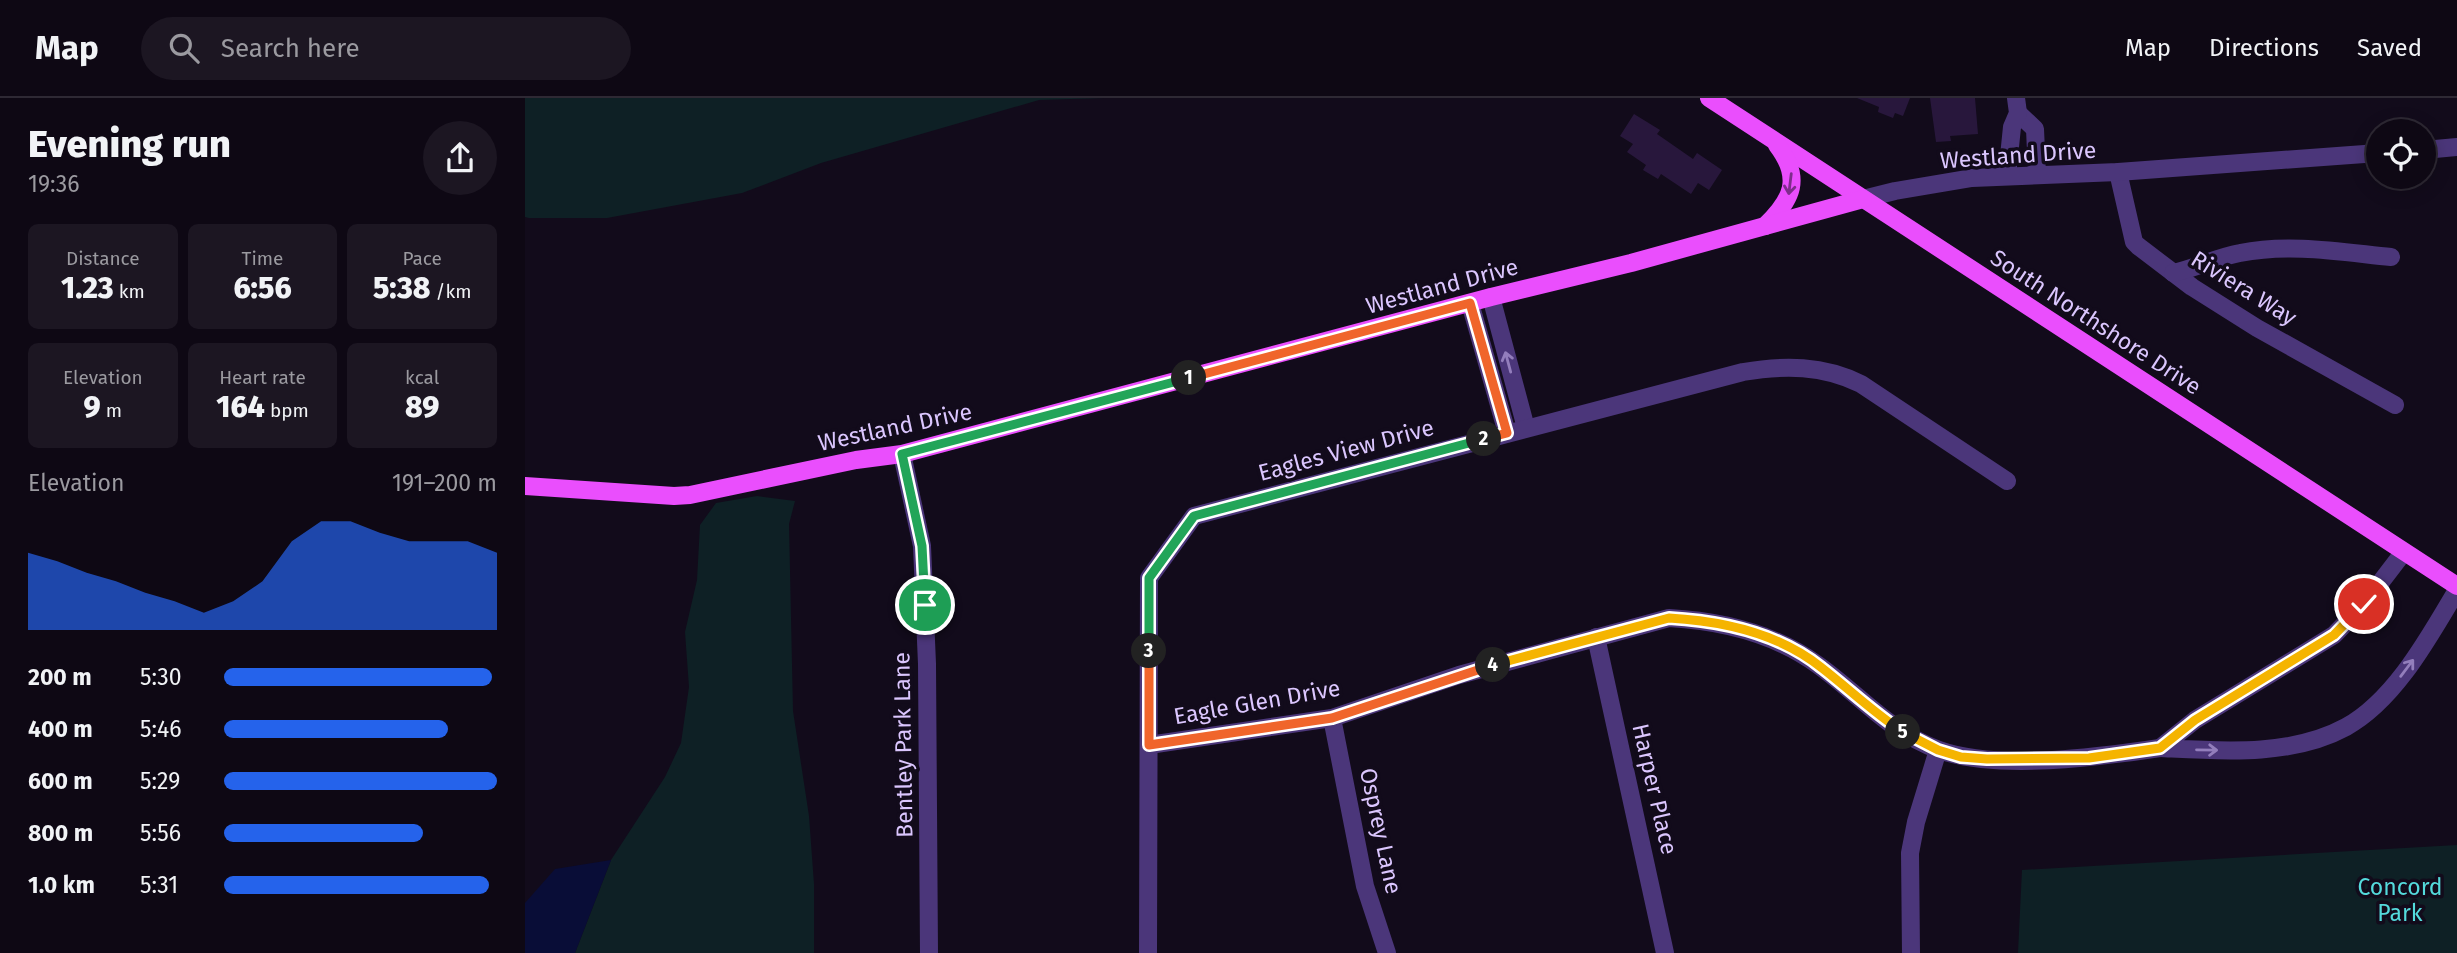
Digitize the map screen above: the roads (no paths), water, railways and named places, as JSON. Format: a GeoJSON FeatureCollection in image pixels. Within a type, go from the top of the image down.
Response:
{"type":"FeatureCollection","features":[{"type":"Feature","properties":{"kind":"main road","name":"South Northshore Drive"},"geometry":{"type":"LineString","coordinates":[[1709,98],[2457,588]]}},
{"type":"Feature","properties":{"kind":"main road"},"geometry":{"type":"LineString","coordinates":[[1765,226],[1784,206],[1792,181],[1792,174],[1783,153],[1772,139]]}},
{"type":"Feature","properties":{"kind":"main road","name":"Westland Drive"},"geometry":{"type":"LineString","coordinates":[[525,486],[649,495],[690,495],[856,460],[902,454],[1491,297],[1631,263],[1863,199]]}},
{"type":"Feature","properties":{"kind":"street"},"geometry":{"type":"LineString","coordinates":[[2017,106],[2035,129],[2037,174]]}},
{"type":"Feature","properties":{"kind":"street"},"geometry":{"type":"LineString","coordinates":[[2007,176],[2017,106]]}},
{"type":"Feature","properties":{"kind":"street"},"geometry":{"type":"LineString","coordinates":[[2436,149],[2457,147]]}},
{"type":"Feature","properties":{"kind":"street","name":"Westland Drive"},"geometry":{"type":"LineString","coordinates":[[1863,199],[1972,178],[2117,172],[2366,154]]}},
{"type":"Feature","properties":{"kind":"street","name":"Riviera Way"},"geometry":{"type":"LineString","coordinates":[[2117,172],[2134,242],[2173,272],[2265,333],[2395,405]]}},
{"type":"Feature","properties":{"kind":"street"},"geometry":{"type":"LineString","coordinates":[[2173,272],[2238,253],[2262,250],[2298,248],[2391,257]]}},
{"type":"Feature","properties":{"kind":"street"},"geometry":{"type":"LineString","coordinates":[[1491,297],[1526,428]]}},
{"type":"Feature","properties":{"kind":"street"},"geometry":{"type":"LineString","coordinates":[[1470,303],[1507,433]]}},
{"type":"Feature","properties":{"kind":"street","name":"Eagles View Drive"},"geometry":{"type":"LineString","coordinates":[[1148,953],[1149,578],[1194,516],[1744,372],[1789,366],[1835,373],[1861,384],[2007,481]]}},
{"type":"Feature","properties":{"kind":"street","name":"Bentley Park Lane"},"geometry":{"type":"LineString","coordinates":[[902,454],[922,546],[927,664],[929,953]]}},
{"type":"Feature","properties":{"kind":"street"},"geometry":{"type":"LineString","coordinates":[[2160,748],[2195,720],[2334,635],[2364,604],[2403,553]]}},
{"type":"Feature","properties":{"kind":"street","name":"Eagle Glen Drive"},"geometry":{"type":"LineString","coordinates":[[1149,745],[1332,718],[1459,675],[1669,618],[1727,625],[1769,636],[1820,666],[1898,729],[1938,750],[1961,757],[2044,760],[2089,758],[2160,748],[2232,750],[2291,746],[2346,727],[2366,713],[2404,673],[2431,634],[2457,588]]}},
{"type":"Feature","properties":{"kind":"street","name":"Harper Place"},"geometry":{"type":"LineString","coordinates":[[1596,637],[1665,953]]}},
{"type":"Feature","properties":{"kind":"street","name":"Osprey Lane"},"geometry":{"type":"LineString","coordinates":[[1332,718],[1365,886],[1387,953]]}},
{"type":"Feature","properties":{"kind":"street"},"geometry":{"type":"LineString","coordinates":[[1911,953],[1910,853],[1916,822],[1938,750]]}},
{"type":"Feature","properties":{"kind":"park label","name":"Concord Park"},"geometry":{"type":"Point","coordinates":[2400,900]}}]}
